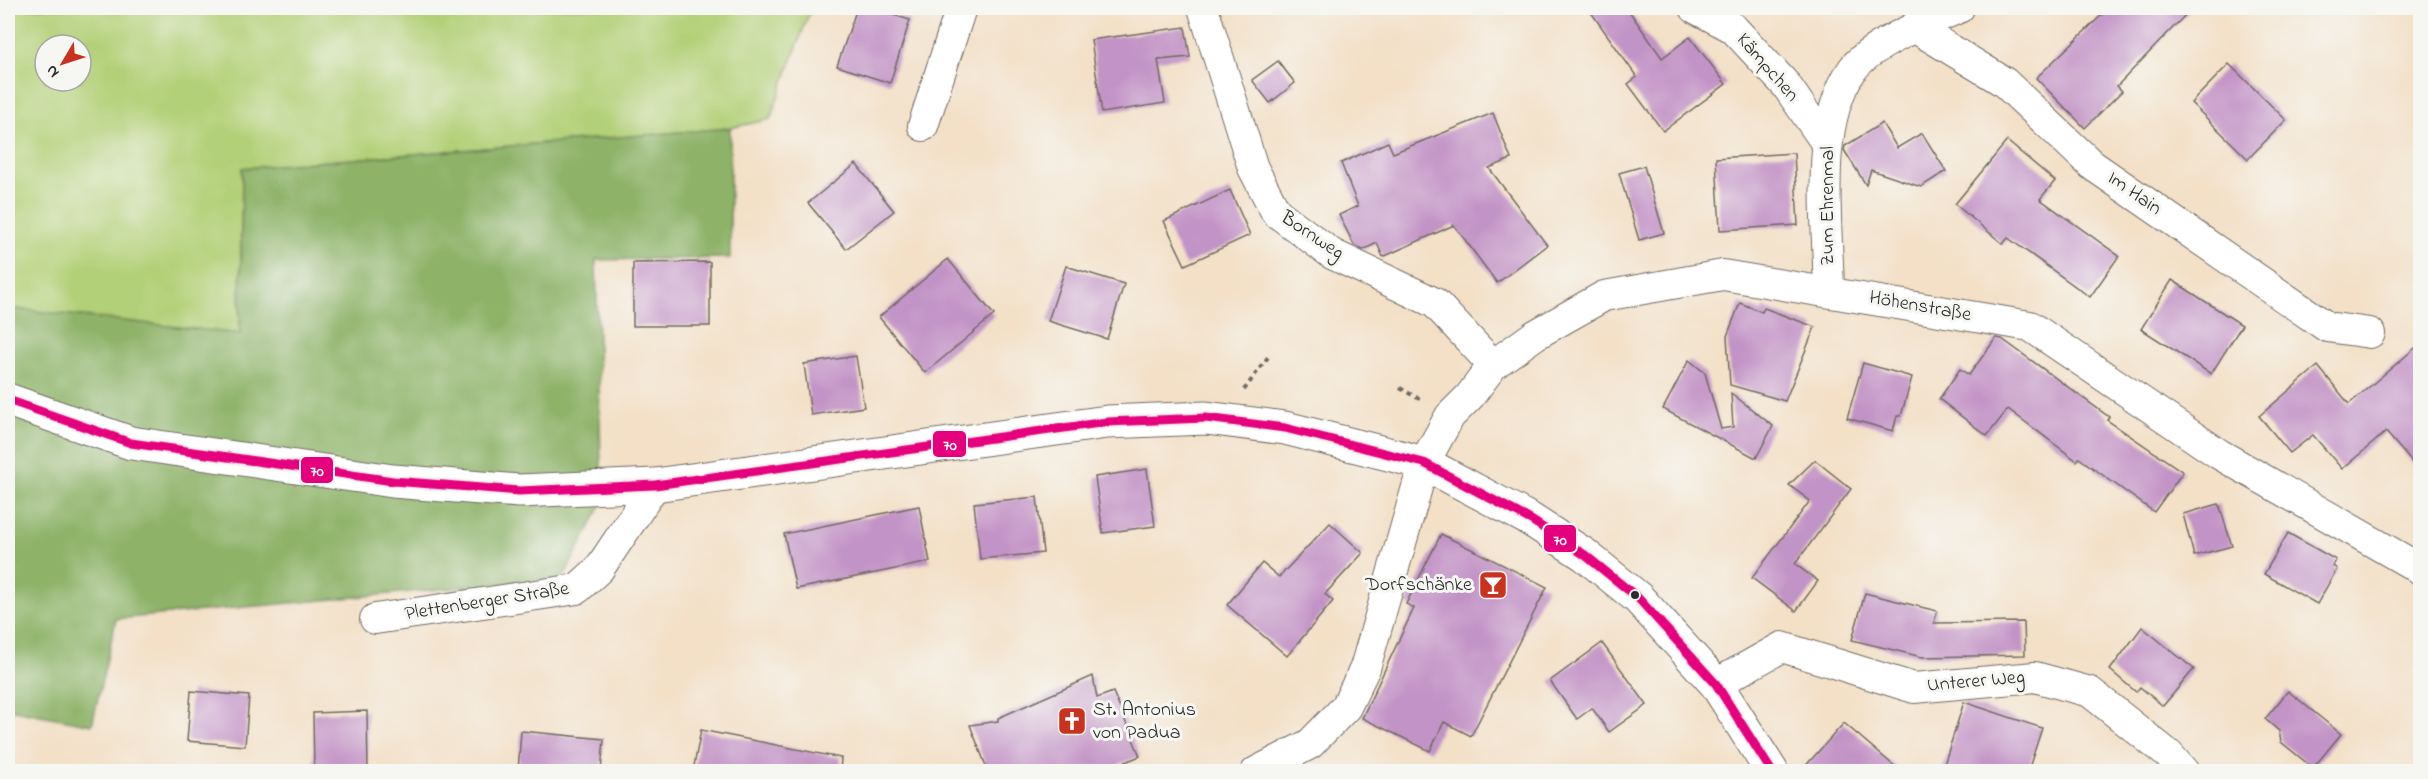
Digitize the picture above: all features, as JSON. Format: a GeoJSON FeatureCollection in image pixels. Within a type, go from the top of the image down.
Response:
{"type":"FeatureCollection","features":[{"type":"Feature","properties":{"kind":"main road"},"geometry":{"type":"LineString","coordinates":[[8,400],[131,443],[393,481],[519,491],[655,485],[1107,422],[1206,418],[1285,428],[1424,463],[1532,520],[1585,555],[1638,598],[1716,684],[1772,771]]}},
{"type":"Feature","properties":{"kind":"street"},"geometry":{"type":"LineString","coordinates":[[923,126],[961,8]]}},
{"type":"Feature","properties":{"kind":"street","name":"Bornweg"},"geometry":{"type":"LineString","coordinates":[[1203,8],[1253,168],[1276,212],[1332,254],[1435,303],[1493,365]]}},
{"type":"Feature","properties":{"kind":"street","name":"Kämpchen"},"geometry":{"type":"LineString","coordinates":[[1695,8],[1733,28],[1786,85],[1826,143]]}},
{"type":"Feature","properties":{"kind":"street","name":"Zum Ehrenmal"},"geometry":{"type":"LineString","coordinates":[[1829,291],[1826,143],[1838,98],[1852,69],[1874,51],[1914,27],[1959,8]]}},
{"type":"Feature","properties":{"kind":"street","name":"Im Hain"},"geometry":{"type":"LineString","coordinates":[[1914,27],[2004,82],[2092,165],[2327,327],[2370,333]]}},
{"type":"Feature","properties":{"kind":"street","name":"Höhenstraße"},"geometry":{"type":"LineString","coordinates":[[1265,770],[1310,744],[1346,707],[1365,668],[1424,463],[1450,416],[1470,396],[1493,365],[1535,335],[1604,296],[1723,275],[2030,326],[2219,454],[2421,569]]}},
{"type":"Feature","properties":{"kind":"street","name":"Plettenberger Straße"},"geometry":{"type":"LineString","coordinates":[[375,619],[577,589],[598,569],[655,485]]}},
{"type":"Feature","properties":{"kind":"street","name":"Unterer Weg"},"geometry":{"type":"LineString","coordinates":[[1716,684],[1782,647],[1914,688],[2036,677],[2090,692],[2169,755],[2184,771]]}},
{"type":"Feature","properties":{"kind":"green space"},"geometry":{"type":"Polygon","coordinates":[[[8,8],[811,8],[770,119],[730,128],[242,168],[240,334],[8,308],[8,8]]]}},
{"type":"Feature","properties":{"kind":"green space"},"geometry":{"type":"Polygon","coordinates":[[[730,128],[730,258],[596,260],[602,504],[563,578],[116,619],[92,725],[8,709],[8,308],[240,334],[242,168],[730,128]]]}},
{"type":"Feature","properties":{"kind":"building"},"geometry":{"type":"Polygon","coordinates":[[[857,8],[870,8],[910,20],[890,83],[837,66],[857,8]]]}},
{"type":"Feature","properties":{"kind":"building"},"geometry":{"type":"Polygon","coordinates":[[[1588,8],[1627,8],[1662,58],[1690,37],[1726,84],[1663,131],[1628,84],[1637,77],[1588,8]]]}},
{"type":"Feature","properties":{"kind":"building"},"geometry":{"type":"Polygon","coordinates":[[[2109,8],[2192,8],[2117,86],[2122,91],[2085,128],[2036,78],[2109,8]]]}},
{"type":"Feature","properties":{"kind":"building"},"geometry":{"type":"Polygon","coordinates":[[[1185,27],[1190,57],[1158,60],[1165,103],[1102,113],[1091,40],[1185,27]]]}},
{"type":"Feature","properties":{"kind":"building"},"geometry":{"type":"Polygon","coordinates":[[[1278,61],[1295,83],[1270,103],[1252,80],[1278,61]]]}},
{"type":"Feature","properties":{"kind":"building"},"geometry":{"type":"Polygon","coordinates":[[[2229,64],[2286,120],[2248,159],[2191,103],[2229,64]]]}},
{"type":"Feature","properties":{"kind":"building"},"geometry":{"type":"Polygon","coordinates":[[[1493,113],[1511,159],[1489,168],[1547,245],[1497,283],[1454,225],[1383,257],[1377,243],[1363,250],[1354,245],[1339,215],[1358,206],[1341,163],[1388,142],[1393,153],[1493,113]]]}},
{"type":"Feature","properties":{"kind":"building"},"geometry":{"type":"Polygon","coordinates":[[[1882,123],[1897,148],[1922,133],[1946,171],[1921,187],[1871,170],[1866,185],[1844,150],[1845,146],[1882,123]]]}},
{"type":"Feature","properties":{"kind":"building"},"geometry":{"type":"Polygon","coordinates":[[[2007,141],[2055,181],[2040,199],[2119,256],[2090,297],[2008,238],[2003,244],[1955,204],[2007,141]]]}},
{"type":"Feature","properties":{"kind":"building"},"geometry":{"type":"Polygon","coordinates":[[[1794,153],[1798,225],[1720,230],[1716,158],[1794,153]]]}},
{"type":"Feature","properties":{"kind":"building"},"geometry":{"type":"Polygon","coordinates":[[[856,164],[894,211],[846,249],[808,203],[856,164]]]}},
{"type":"Feature","properties":{"kind":"building"},"geometry":{"type":"Polygon","coordinates":[[[1644,166],[1664,233],[1639,240],[1619,173],[1644,166]]]}},
{"type":"Feature","properties":{"kind":"building"},"geometry":{"type":"Polygon","coordinates":[[[1230,190],[1250,235],[1185,265],[1164,221],[1230,190]]]}},
{"type":"Feature","properties":{"kind":"building"},"geometry":{"type":"Polygon","coordinates":[[[948,259],[994,315],[925,373],[879,317],[948,259]]]}},
{"type":"Feature","properties":{"kind":"building"},"geometry":{"type":"Polygon","coordinates":[[[710,262],[710,326],[633,326],[633,263],[710,262]]]}},
{"type":"Feature","properties":{"kind":"building"},"geometry":{"type":"Polygon","coordinates":[[[1066,266],[1124,284],[1107,339],[1048,321],[1066,266]]]}},
{"type":"Feature","properties":{"kind":"building"},"geometry":{"type":"Polygon","coordinates":[[[2172,280],[2242,325],[2211,374],[2141,329],[2172,280]]]}},
{"type":"Feature","properties":{"kind":"building"},"geometry":{"type":"Polygon","coordinates":[[[1740,303],[1762,312],[1764,308],[1815,327],[1785,401],[1730,385],[1727,336],[1740,303]]]}},
{"type":"Feature","properties":{"kind":"building"},"geometry":{"type":"Polygon","coordinates":[[[1996,338],[2002,339],[2109,417],[2107,420],[2183,472],[2154,512],[2079,458],[2077,461],[2008,409],[1987,436],[1939,399],[1960,369],[1969,375],[1996,338]]]}},
{"type":"Feature","properties":{"kind":"building"},"geometry":{"type":"Polygon","coordinates":[[[2421,343],[2421,473],[2386,432],[2342,469],[2313,435],[2290,453],[2259,416],[2318,366],[2349,404],[2421,343]]]}},
{"type":"Feature","properties":{"kind":"building"},"geometry":{"type":"Polygon","coordinates":[[[856,356],[864,407],[811,415],[804,364],[856,356]]]}},
{"type":"Feature","properties":{"kind":"building"},"geometry":{"type":"Polygon","coordinates":[[[1689,360],[1705,373],[1721,429],[1733,427],[1731,393],[1773,426],[1756,458],[1663,409],[1689,360]]]}},
{"type":"Feature","properties":{"kind":"building"},"geometry":{"type":"Polygon","coordinates":[[[1863,363],[1912,377],[1901,416],[1897,416],[1893,431],[1847,418],[1863,363]]]}},
{"type":"Feature","properties":{"kind":"building"},"geometry":{"type":"Polygon","coordinates":[[[1815,460],[1851,489],[1795,564],[1818,581],[1796,611],[1752,578],[1810,501],[1789,485],[1815,460]]]}},
{"type":"Feature","properties":{"kind":"building"},"geometry":{"type":"Polygon","coordinates":[[[1147,469],[1155,526],[1103,533],[1095,477],[1147,469]]]}},
{"type":"Feature","properties":{"kind":"building"},"geometry":{"type":"Polygon","coordinates":[[[1037,497],[1043,553],[980,559],[974,503],[1037,497]]]}},
{"type":"Feature","properties":{"kind":"building"},"geometry":{"type":"Polygon","coordinates":[[[2219,504],[2232,546],[2194,556],[2183,514],[2219,504]]]}},
{"type":"Feature","properties":{"kind":"building"},"geometry":{"type":"Polygon","coordinates":[[[919,506],[930,562],[796,589],[784,534],[919,506]]]}},
{"type":"Feature","properties":{"kind":"building"},"geometry":{"type":"Polygon","coordinates":[[[1330,523],[1363,553],[1325,594],[1333,601],[1287,656],[1227,605],[1262,563],[1279,577],[1330,523]]]}},
{"type":"Feature","properties":{"kind":"building"},"geometry":{"type":"Polygon","coordinates":[[[2288,533],[2336,560],[2333,566],[2337,569],[2317,604],[2264,574],[2288,533]]]}},
{"type":"Feature","properties":{"kind":"building"},"geometry":{"type":"Polygon","coordinates":[[[1441,534],[1547,587],[1471,736],[1444,722],[1430,751],[1362,718],[1414,608],[1406,604],[1441,534]]]}},
{"type":"Feature","properties":{"kind":"building"},"geometry":{"type":"Polygon","coordinates":[[[1865,593],[1937,611],[1934,623],[2024,622],[2025,655],[1922,657],[1852,640],[1865,593]]]}},
{"type":"Feature","properties":{"kind":"building"},"geometry":{"type":"Polygon","coordinates":[[[2142,627],[2194,669],[2163,706],[2140,687],[2136,692],[2110,670],[2142,627]]]}},
{"type":"Feature","properties":{"kind":"building"},"geometry":{"type":"Polygon","coordinates":[[[1602,643],[1647,705],[1609,732],[1592,708],[1577,719],[1550,681],[1602,643]]]}},
{"type":"Feature","properties":{"kind":"building","name":"St. Antonius von Padua"},"geometry":{"type":"Polygon","coordinates":[[[1093,676],[1097,698],[1113,692],[1140,756],[1103,771],[988,771],[970,725],[998,721],[998,718],[1093,676]]]}},
{"type":"Feature","properties":{"kind":"building"},"geometry":{"type":"Polygon","coordinates":[[[191,691],[249,696],[245,746],[187,741],[191,691]]]}},
{"type":"Feature","properties":{"kind":"building"},"geometry":{"type":"Polygon","coordinates":[[[2288,691],[2341,734],[2313,768],[2281,742],[2279,731],[2265,719],[2288,691]]]}},
{"type":"Feature","properties":{"kind":"building"},"geometry":{"type":"Polygon","coordinates":[[[1964,702],[2042,728],[2028,771],[1942,771],[1964,702]]]}},
{"type":"Feature","properties":{"kind":"building"},"geometry":{"type":"Polygon","coordinates":[[[367,711],[368,771],[314,771],[313,713],[367,711]]]}},
{"type":"Feature","properties":{"kind":"building"},"geometry":{"type":"Polygon","coordinates":[[[1844,723],[1900,771],[1801,771],[1844,723]]]}},
{"type":"Feature","properties":{"kind":"building"},"geometry":{"type":"Polygon","coordinates":[[[701,730],[841,758],[840,771],[693,771],[701,730]]]}},
{"type":"Feature","properties":{"kind":"building"},"geometry":{"type":"Polygon","coordinates":[[[521,731],[604,739],[601,771],[518,771],[521,731]]]}},
{"type":"Feature","properties":{"kind":"transit line","name":"70"},"geometry":{"type":"LineString","coordinates":[[8,400],[131,443],[393,481],[519,491],[655,485],[1107,422],[1206,418],[1285,428],[1424,463],[1531,520],[1585,555],[1638,598],[1716,684],[1772,772]]}},
{"type":"Feature","properties":{"kind":"place","name":"Dorfschänke"},"geometry":{"type":"Point","coordinates":[1493,585]}},
{"type":"Feature","properties":{"kind":"place","name":"St. Antonius von Padua"},"geometry":{"type":"Point","coordinates":[1072,721]}}]}
